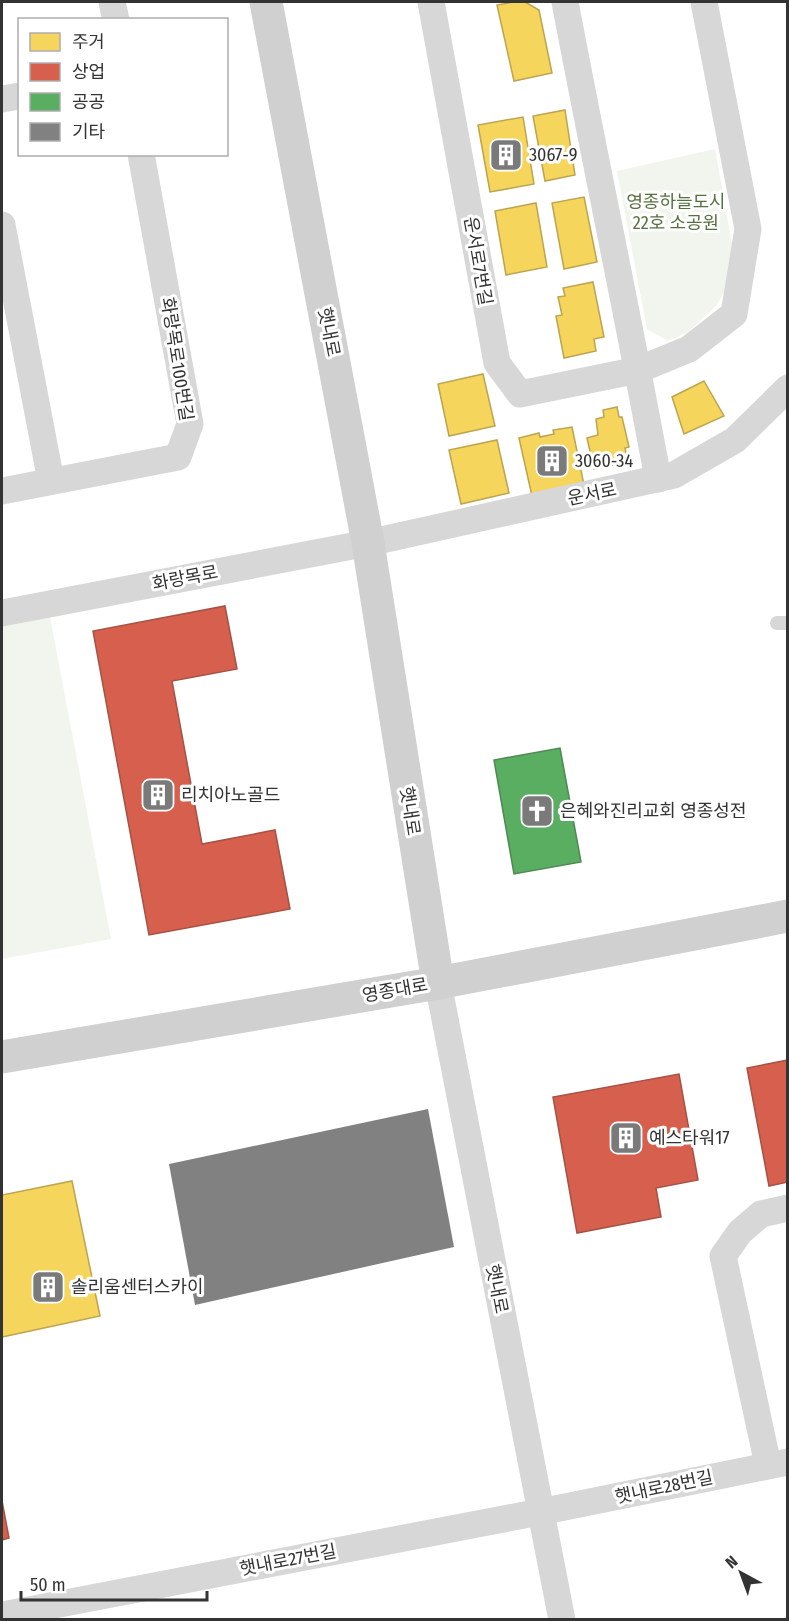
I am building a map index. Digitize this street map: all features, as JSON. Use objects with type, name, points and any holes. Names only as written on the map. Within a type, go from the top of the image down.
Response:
[{"type":"main road","name":"햇내로","points":[[266,2],[368,543],[438,983]]},
{"type":"main road","name":"영종대로","points":[[2,1057],[438,983],[788,916]]},
{"type":"street","points":[[112,2],[116,18]]},
{"type":"street","name":"운서로7번길","points":[[431,2],[497,363],[520,394],[638,370],[689,349],[734,314],[748,229],[704,2]]},
{"type":"street","points":[[565,2],[658,479]]},
{"type":"street","points":[[2,99],[18,96]]},
{"type":"street","name":"화랑목로100번길","points":[[2,491],[177,457],[190,424],[141,156]]},
{"type":"street","points":[[2,225],[6,272],[51,481]]},
{"type":"street","name":"운서로","points":[[368,543],[674,475],[735,440],[788,388]]},
{"type":"street","name":"화랑목로","points":[[2,612],[368,543]]},
{"type":"street","name":"햇내로","points":[[438,983],[562,1620]]},
{"type":"street","points":[[778,1464],[723,1256],[740,1232],[761,1214],[788,1208]]},
{"type":"street","name":"햇내로28번길","points":[[540,1512],[778,1464]]},
{"type":"street","name":"햇내로27번길","points":[[2,1615],[540,1512]]},
{"type":"green space","name":"영종하늘도시 22호 소공원","points":[[715,149],[732,244],[733,277],[716,306],[688,332],[668,341],[647,329],[617,171]]},
{"type":"green space","points":[[50,617],[111,939],[2,959],[2,627]]},
{"type":"building: 주거","points":[[525,2],[539,10],[552,73],[514,81],[497,5]]},
{"type":"building: 주거","points":[[565,110],[575,175],[545,181],[533,116]]},
{"type":"building: 주거","name":"3067-9","points":[[523,117],[534,184],[490,192],[478,125]]},
{"type":"building: 주거","points":[[584,197],[597,262],[564,269],[552,203]]},
{"type":"building: 주거","points":[[536,203],[547,267],[506,275],[495,211]]},
{"type":"building: 주거","points":[[593,282],[604,337],[594,339],[596,351],[564,358],[556,316],[562,315],[558,297],[565,296],[563,288]]},
{"type":"building: 주거","points":[[483,374],[495,426],[449,436],[438,384]]},
{"type":"building: 주거","points":[[704,381],[724,416],[684,434],[672,397]]},
{"type":"building: 주거","points":[[617,407],[619,417],[622,417],[629,447],[625,448],[627,457],[622,457],[624,463],[594,469],[587,438],[598,435],[596,419],[604,417],[603,410]]},
{"type":"building: 주거","name":"3060-34","points":[[572,427],[584,485],[532,496],[519,438],[539,433],[540,437],[554,434],[553,430]]},
{"type":"building: 주거","points":[[497,440],[509,493],[461,504],[449,450]]},
{"type":"building: 주거","name":"솔리움센터스카이","points":[[72,1181],[100,1316],[2,1337],[2,1195]]},
{"type":"building: 상업","name":"리치아노골드","points":[[225,606],[237,669],[172,681],[202,844],[275,830],[290,909],[149,935],[93,631]]},
{"type":"building: 상업","points":[[788,1060],[788,1182],[769,1186],[747,1068]]},
{"type":"building: 상업","name":"예스타워17","points":[[679,1074],[698,1180],[656,1188],[661,1217],[577,1233],[553,1097]]},
{"type":"building: 상업","points":[[2,1501],[9,1538],[2,1540]]},
{"type":"building: 공공","name":"은혜와진리교회 영종성전","points":[[560,748],[581,862],[514,874],[494,760]]},
{"type":"building: 기타","points":[[428,1109],[454,1247],[195,1305],[169,1164]]},
{"type":"place","name":"3067-9","points":[[506,155]]},
{"type":"place","name":"3060-34","points":[[552,461]]},
{"type":"place","name":"리치아노골드","points":[[158,795]]},
{"type":"place","name":"은혜와진리교회 영종성전","points":[[537,811]]},
{"type":"place","name":"예스타워17","points":[[626,1138]]},
{"type":"place","name":"솔리움센터스카이","points":[[48,1287]]}]
